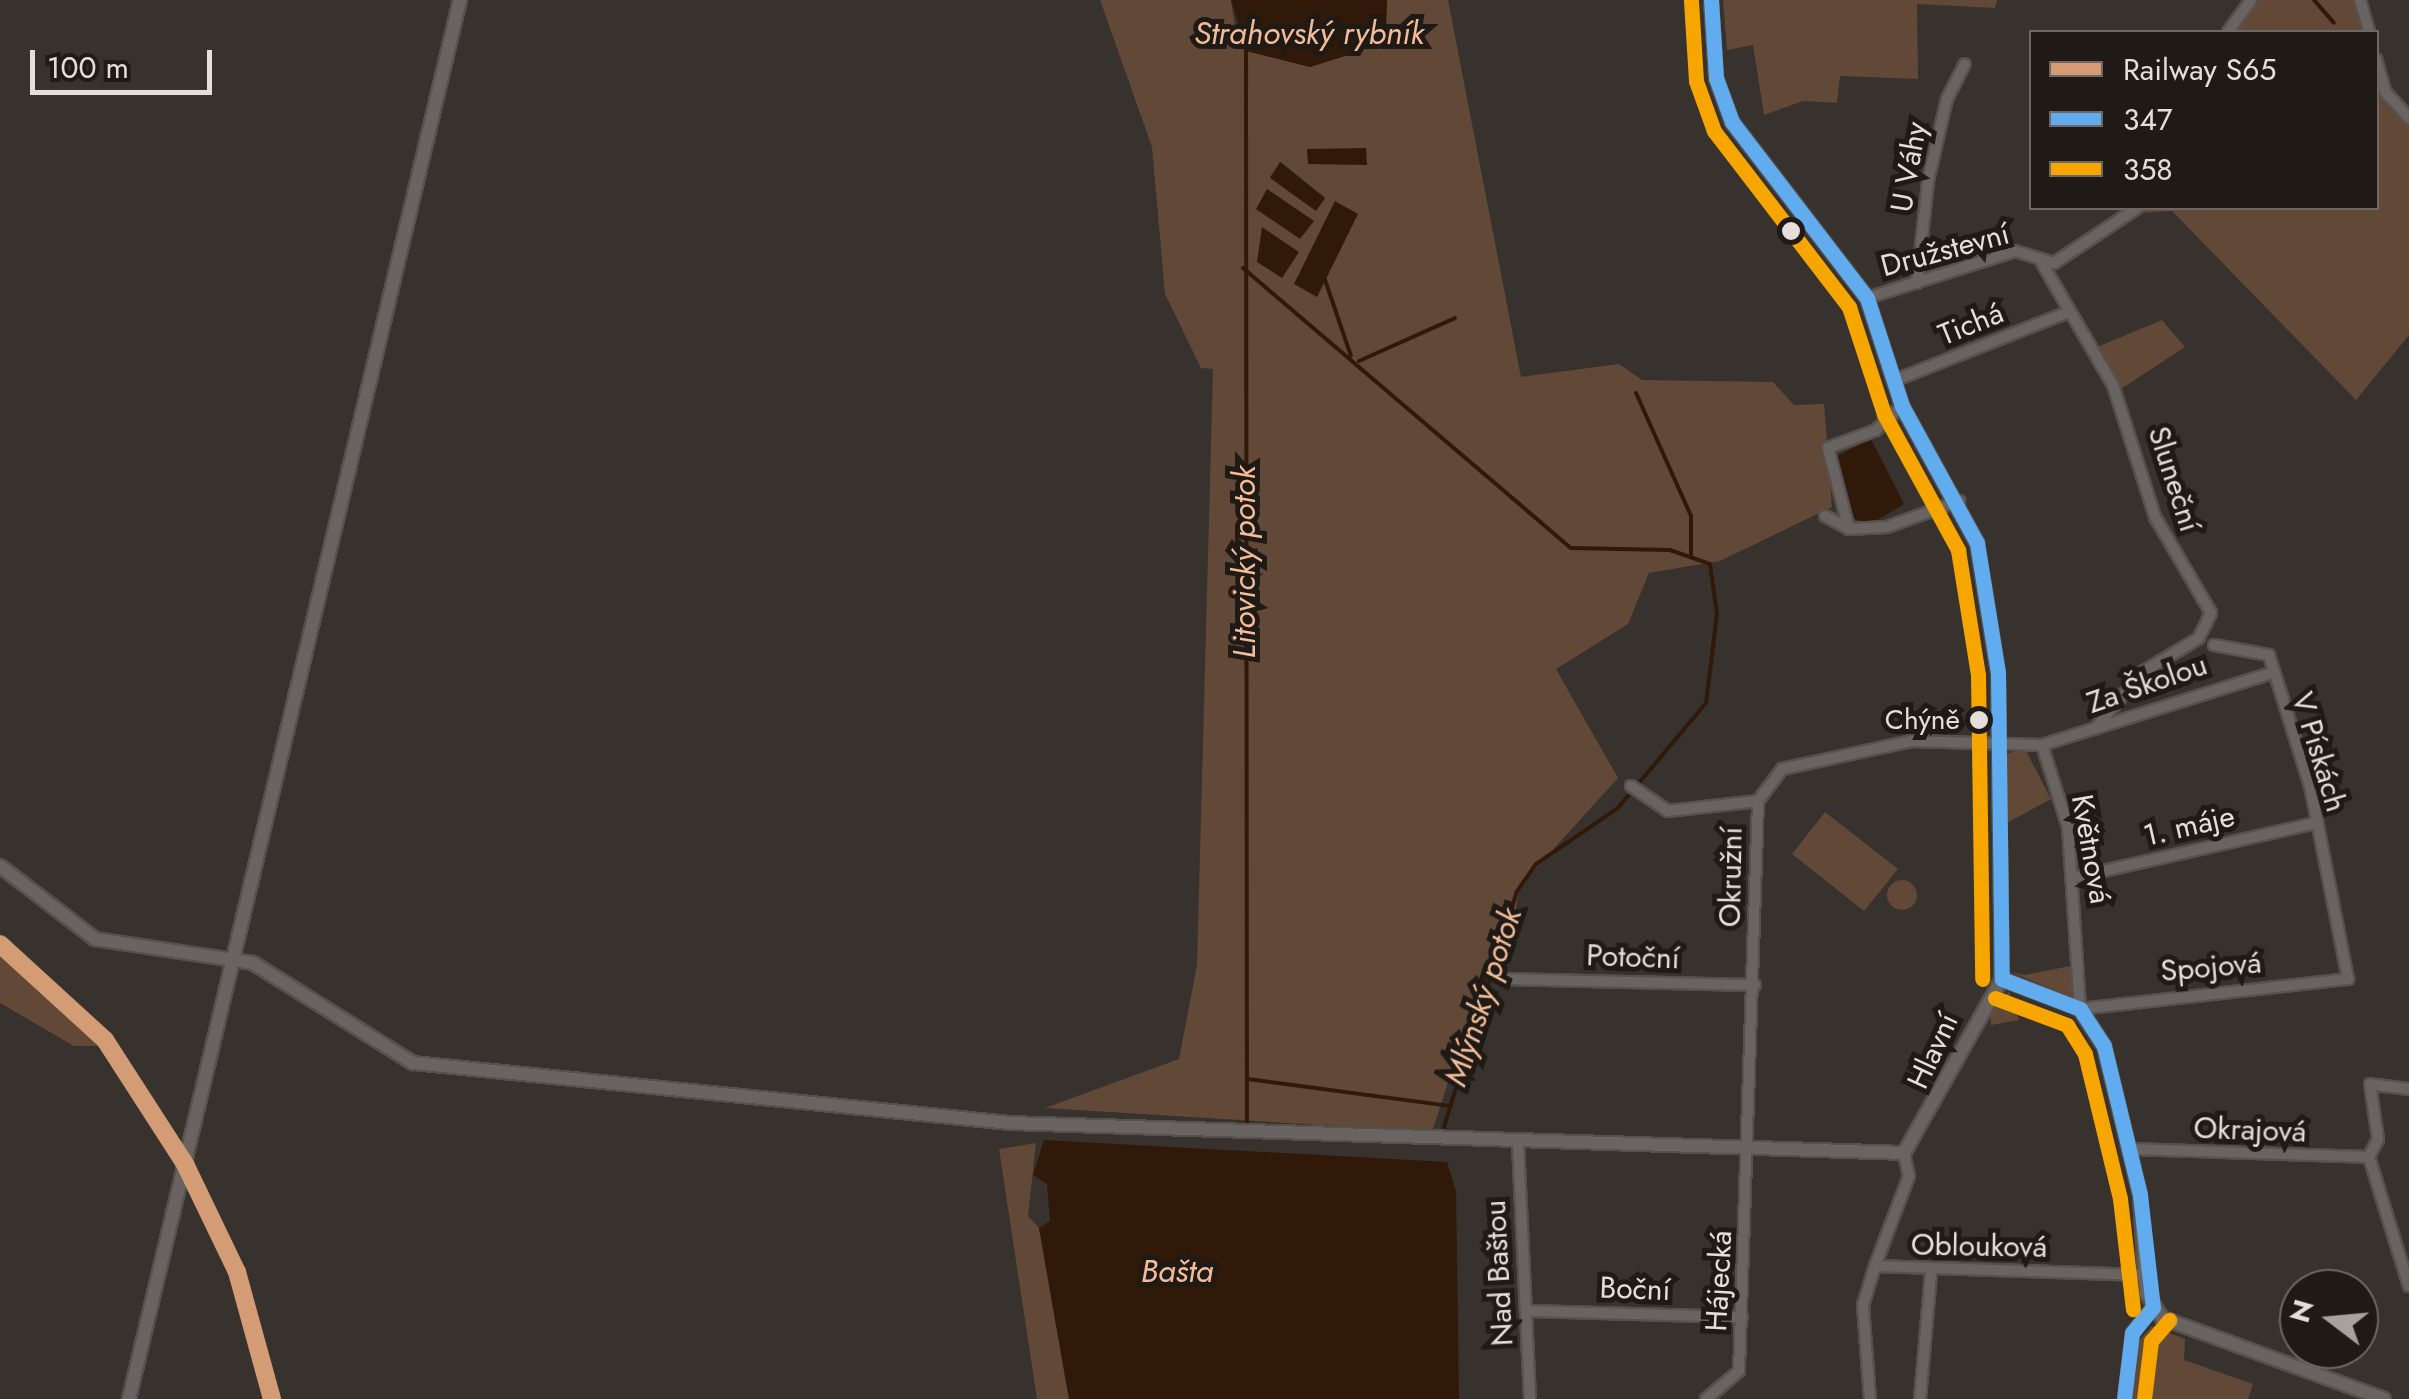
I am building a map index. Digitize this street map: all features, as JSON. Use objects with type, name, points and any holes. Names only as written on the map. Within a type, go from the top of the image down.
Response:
[{"type":"street","points":[[129,1399],[460,0]]},
{"type":"street","points":[[1711,0],[1716,78],[1732,122],[1867,298],[1902,406],[1960,501],[1988,581],[2002,978],[2080,1009],[2112,1069],[2129,1150],[2144,1275],[2153,1306],[2185,1332],[2376,1398]]},
{"type":"street","points":[[2229,30],[2251,0]]},
{"type":"street","points":[[2360,0],[2368,30]]},
{"type":"street","name":"U Váhy","points":[[1917,283],[1928,181],[1946,99],[1965,64]]},
{"type":"street","points":[[2379,69],[2386,93],[2409,118]]},
{"type":"street","name":"Družstevní","points":[[1867,298],[2015,251],[2042,263],[2134,210]]},
{"type":"street","name":"Sluneční","points":[[2042,263],[2136,440],[2172,554],[2211,613],[2199,638],[2142,673],[2094,729]]},
{"type":"street","name":"Tichá","points":[[1893,381],[2068,312]]},
{"type":"street","points":[[1849,529],[1828,448],[1876,430],[1902,406]]},
{"type":"street","points":[[1825,516],[1849,529],[1887,527],[1960,501]]},
{"type":"street","name":"V Pískách","points":[[2214,645],[2263,650],[2316,824],[2348,979]]},
{"type":"street","name":"Za Školou","points":[[2042,744],[2268,674]]},
{"type":"street","points":[[1996,745],[2042,744]]},
{"type":"street","name":"Květnová","points":[[2042,744],[2072,878],[2080,1009]]},
{"type":"street","name":"Okružní","points":[[1751,1151],[1758,801],[1782,768],[1852,749],[1996,745]]},
{"type":"street","points":[[1631,786],[1668,812],[1758,801]]},
{"type":"street","name":"1. máje","points":[[2072,878],[2316,824]]},
{"type":"street","points":[[0,866],[87,934],[127,948],[234,958],[278,974],[400,1058],[462,1074],[1010,1122],[1459,1142],[1904,1153]]},
{"type":"street","name":"Hlavní","points":[[1904,1153],[2002,978]]},
{"type":"street","name":"Potoční","points":[[1509,979],[1755,985]]},
{"type":"street","name":"Spojová","points":[[2080,1009],[2348,979]]},
{"type":"street","points":[[2409,1089],[2370,1084],[2378,1139],[2369,1157],[2409,1286]]},
{"type":"street","name":"Nad Baštou","points":[[1518,1144],[1530,1399]]},
{"type":"street","name":"Okrajová","points":[[2129,1150],[2369,1157]]},
{"type":"street","name":"Hájecká","points":[[1706,1399],[1740,1371],[1751,1151]]},
{"type":"street","name":"Oblouková","points":[[1904,1153],[1909,1176],[1875,1266],[1931,1273],[2144,1275]]},
{"type":"street","points":[[1870,1399],[1863,1304],[1875,1266]]},
{"type":"street","points":[[1920,1399],[1931,1273]]},
{"type":"street","points":[[2124,1399],[2132,1334],[2153,1306]]},
{"type":"street","name":"Boční","points":[[1527,1311],[1742,1317]]},
{"type":"shaded area","points":[[1100,0],[1231,0],[1237,41],[1386,28],[1387,0],[1448,0],[1521,377],[1619,364],[1642,380],[1773,382],[1794,405],[1824,404],[1832,507],[1720,561],[1649,573],[1628,624],[1556,669],[1618,778],[1519,887],[1511,945],[1494,941],[1432,1132],[1045,1108],[1179,1059],[1197,965],[1213,369],[1201,368],[1165,294],[1152,147]],"holes":[[[1281,162],[1325,198],[1316,210],[1270,177]]]},
{"type":"shaded area","points":[[1723,0],[1997,0],[1995,8],[1917,4],[1918,79],[1840,76],[1837,103],[1803,101],[1764,115],[1753,45],[1727,50]]},
{"type":"shaded area","points":[[2246,0],[2360,0],[2368,30],[2224,30]]},
{"type":"shaded area","points":[[2379,67],[2386,93],[2409,118],[2409,335],[2356,400],[2172,211],[2122,214],[2127,210],[2379,210]]},
{"type":"shaded area","points":[[2162,320],[2185,347],[2121,389],[2097,347]]},
{"type":"shaded area","points":[[2025,749],[2051,799],[2007,823],[2004,754]]},
{"type":"shaded area","points":[[1825,812],[1898,869],[1864,911],[1792,854]]},
{"type":"shaded area","points":[[1902,880],[1916,889],[1917,895],[1908,909],[1902,910],[1888,901],[1887,895],[1896,881]]},
{"type":"shaded area","points":[[0,956],[68,1012],[98,1046],[74,1046],[0,1003]]},
{"type":"shaded area","points":[[2070,966],[2076,999],[2011,972],[2025,975]]},
{"type":"shaded area","points":[[2009,992],[2019,1020],[1991,1025],[1990,1004]]},
{"type":"shaded area","points":[[1036,1143],[1028,1216],[1039,1228],[1069,1399],[1037,1399],[999,1149]]},
{"type":"shaded area","points":[[2152,1326],[2185,1339],[2184,1360],[2253,1384],[2248,1399],[2130,1399],[2136,1344]]},
{"type":"water","name":"Strahovský rybník","points":[[1231,0],[1387,0],[1386,27],[1352,54],[1310,67],[1246,51]]},
{"type":"water","points":[[1366,148],[1367,165],[1308,164],[1307,149]]},
{"type":"water","points":[[1280,162],[1325,198],[1316,211],[1270,178]]},
{"type":"water","points":[[1267,189],[1314,221],[1300,239],[1256,209]]},
{"type":"water","points":[[1335,201],[1358,214],[1317,297],[1294,284]]},
{"type":"water","points":[[1262,227],[1299,252],[1282,278],[1257,262]]},
{"type":"water","points":[[1871,439],[1904,504],[1869,525],[1851,517],[1833,458]]},
{"type":"water","name":"Bašta","points":[[1044,1140],[1447,1162],[1456,1191],[1459,1399],[1069,1399],[1039,1228],[1050,1221],[1047,1184],[1033,1175]]},
{"type":"waterway","points":[[2314,0],[2334,23]]},
{"type":"waterway","name":"Litovický potok","points":[[1246,49],[1247,1124]]},
{"type":"waterway","name":"Mlýnský potok","points":[[1243,268],[1571,548],[1670,550],[1710,564],[1717,614],[1706,703],[1618,808],[1536,864],[1517,891],[1442,1134]]},
{"type":"waterway","points":[[1324,277],[1351,356]]},
{"type":"waterway","points":[[1359,361],[1455,318]]},
{"type":"waterway","points":[[1636,393],[1691,516],[1691,557]]},
{"type":"waterway","points":[[1248,1079],[1451,1106]]},
{"type":"rail line","name":"S65","points":[[0,944],[105,1040],[185,1164],[237,1272],[272,1399]]},
{"type":"transit line","name":"347","points":[[1711,0],[1716,78],[1732,122],[1867,298],[1902,406],[1977,543],[1998,673],[2002,979]]},
{"type":"transit line","name":"358","points":[[1691,1],[1696,81],[1714,131],[1849,307],[1884,414],[1958,550],[1978,675],[1982,979]]},
{"type":"transit line","name":"347","points":[[2002,979],[2080,1009],[2104,1046],[2140,1195],[2153,1307]]},
{"type":"transit line","name":"358","points":[[1995,998],[2067,1025],[2085,1054],[2120,1199],[2133,1309]]},
{"type":"transit line","name":"347","points":[[2124,1399],[2132,1333],[2153,1307]]},
{"type":"transit line","name":"358","points":[[2144,1399],[2151,1341],[2169,1320]]},
{"type":"place","name":"Chýně","points":[[1979,720]]}]
